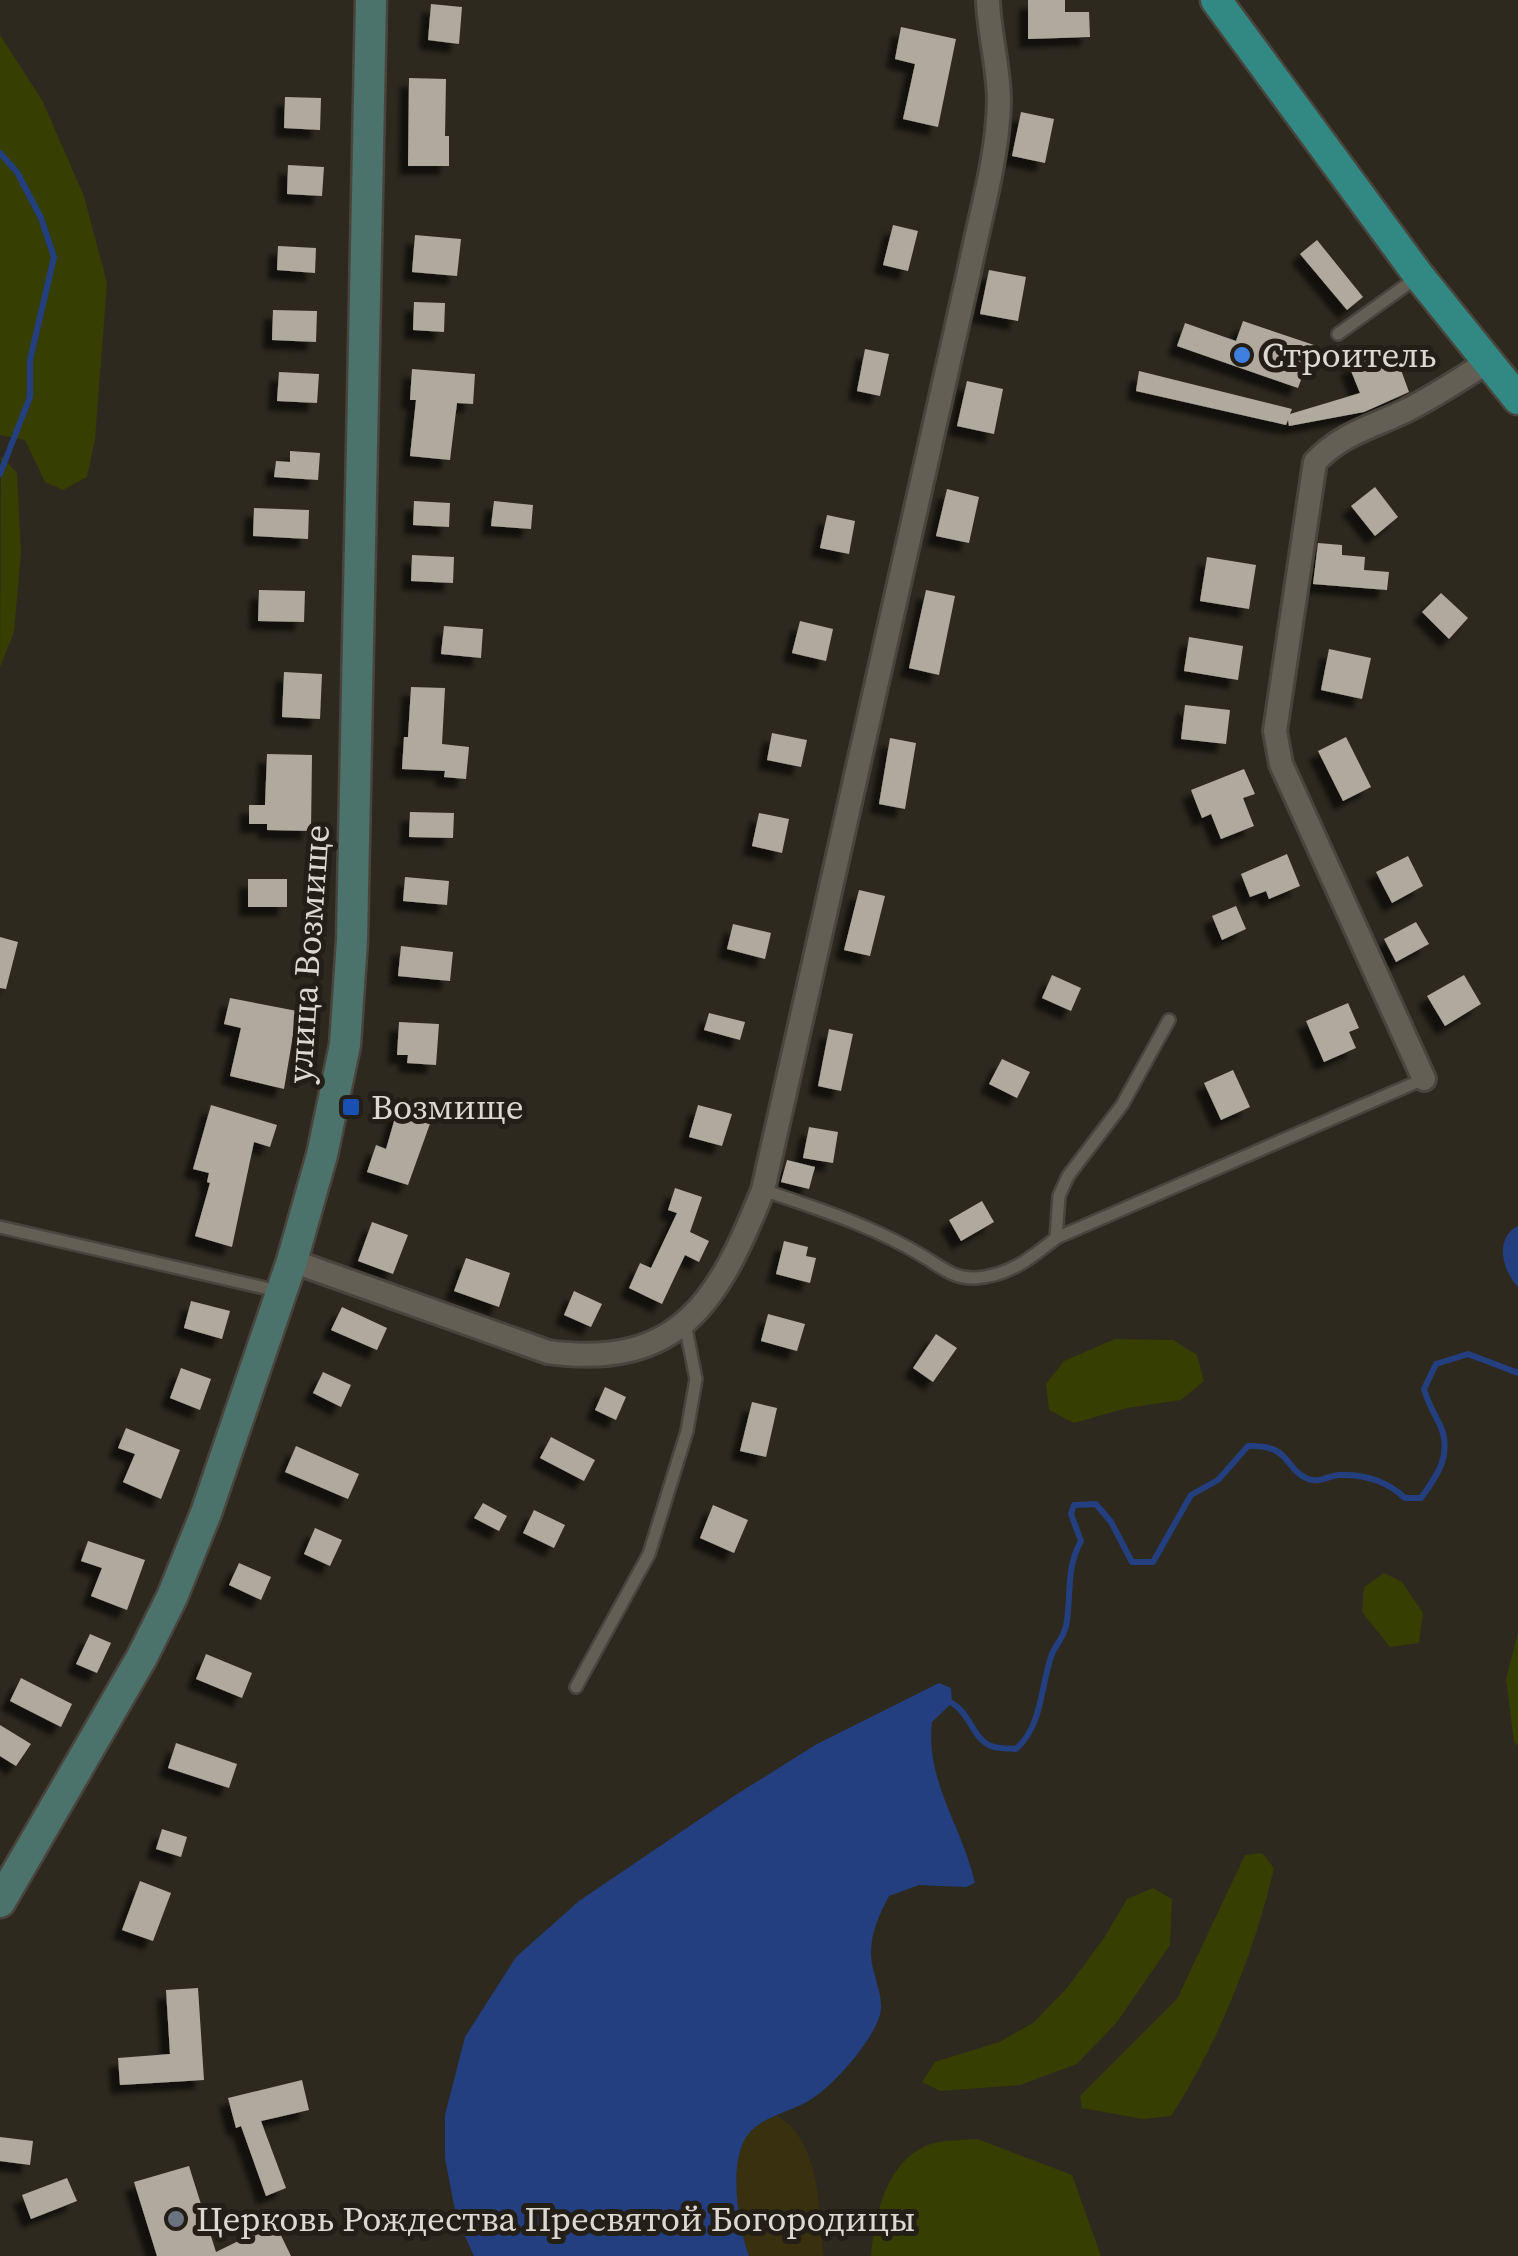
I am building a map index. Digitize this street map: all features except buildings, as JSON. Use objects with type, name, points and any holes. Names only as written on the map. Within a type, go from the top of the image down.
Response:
[{"type":"main road","name":"улица Возмище","points":[[0,1902],[108,1718],[172,1596],[206,1513],[282,1292],[336,1101],[345,1045],[352,940],[371,0]]},
{"type":"main road","points":[[1216,0],[1419,276],[1518,399]]},
{"type":"street","points":[[292,1260],[548,1352],[586,1357],[624,1352],[658,1339],[684,1324],[720,1282],[763,1190],[957,327],[990,164],[999,98],[988,0]]},
{"type":"street","points":[[1424,1079],[1281,764],[1275,731],[1315,462],[1329,447],[1352,433],[1404,412],[1488,362]]},
{"type":"lane","points":[[1338,334],[1419,276]]},
{"type":"lane","points":[[1056,1238],[1059,1196],[1068,1176],[1122,1104],[1169,1020]]},
{"type":"lane","points":[[763,1190],[883,1234],[952,1275],[972,1278],[1001,1274],[1024,1264],[1056,1238],[1424,1079]]},
{"type":"lane","points":[[0,1227],[282,1292]]},
{"type":"lane","points":[[576,1687],[650,1554],[687,1432],[696,1379],[684,1324]]},
{"type":"green space","points":[[0,35],[42,100],[84,196],[107,283],[95,439],[87,477],[63,490],[45,482],[25,440],[0,435]]},
{"type":"green space","points":[[1,456],[17,473],[21,553],[14,632],[0,667]]},
{"type":"green space","points":[[1115,1339],[1173,1340],[1197,1355],[1204,1381],[1181,1400],[1127,1408],[1074,1423],[1049,1410],[1046,1384],[1064,1361]]},
{"type":"green space","points":[[1384,1573],[1402,1582],[1423,1613],[1419,1643],[1390,1647],[1362,1612],[1364,1587]]},
{"type":"green space","points":[[1518,1633],[1518,1746],[1514,1742],[1506,1679]]},
{"type":"green space","points":[[1262,1853],[1274,1868],[1245,1964],[1204,2059],[1171,2116],[1143,2119],[1082,2108],[1080,2096],[1177,1999],[1245,1855]]},
{"type":"green space","points":[[1153,1888],[1172,1899],[1170,1945],[1117,2022],[1077,2064],[1020,2085],[940,2091],[922,2082],[935,2062],[999,2042],[1033,2023],[1067,1988],[1127,1899]]},
{"type":"green space","points":[[977,2139],[1072,2175],[1101,2256],[871,2256],[887,2187],[907,2158],[938,2142]]},
{"type":"sand","points":[[775,2115],[790,2126],[809,2158],[815,2177],[824,2256],[749,2256],[738,2211],[738,2159],[749,2132]]},
{"type":"water","points":[[1518,1226],[1518,1287],[1508,1272],[1503,1246],[1510,1231]]},
{"type":"water","points":[[939,1683],[951,1688],[952,1703],[932,1722],[934,1764],[975,1883],[966,1887],[919,1885],[889,1896],[872,1938],[871,1954],[881,2008],[869,2037],[822,2091],[759,2125],[744,2141],[737,2191],[749,2256],[474,2256],[456,2216],[445,2158],[445,2115],[465,2037],[516,1957],[579,1901],[734,1796],[817,1744]]},
{"type":"waterway","points":[[0,153],[17,172],[41,218],[54,257],[30,360],[30,397],[0,474]]},
{"type":"waterway","points":[[952,1703],[991,1746],[1016,1749],[1025,1739],[1036,1717],[1052,1654],[1066,1626],[1071,1573],[1081,1541],[1071,1514],[1074,1505],[1096,1504],[1111,1522],[1132,1562],[1153,1562],[1191,1495],[1218,1480],[1248,1446],[1280,1453],[1308,1479],[1357,1476],[1383,1483],[1405,1498],[1421,1498],[1444,1455],[1444,1436],[1424,1389],[1436,1364],[1468,1354],[1518,1373]]},
{"type":"place","name":"Строитель","points":[[1242,355]]},
{"type":"place","name":"Возмище","points":[[351,1107]]},
{"type":"place","name":"Церковь Рождества Пресвятой Богородицы","points":[[176,2219]]}]
